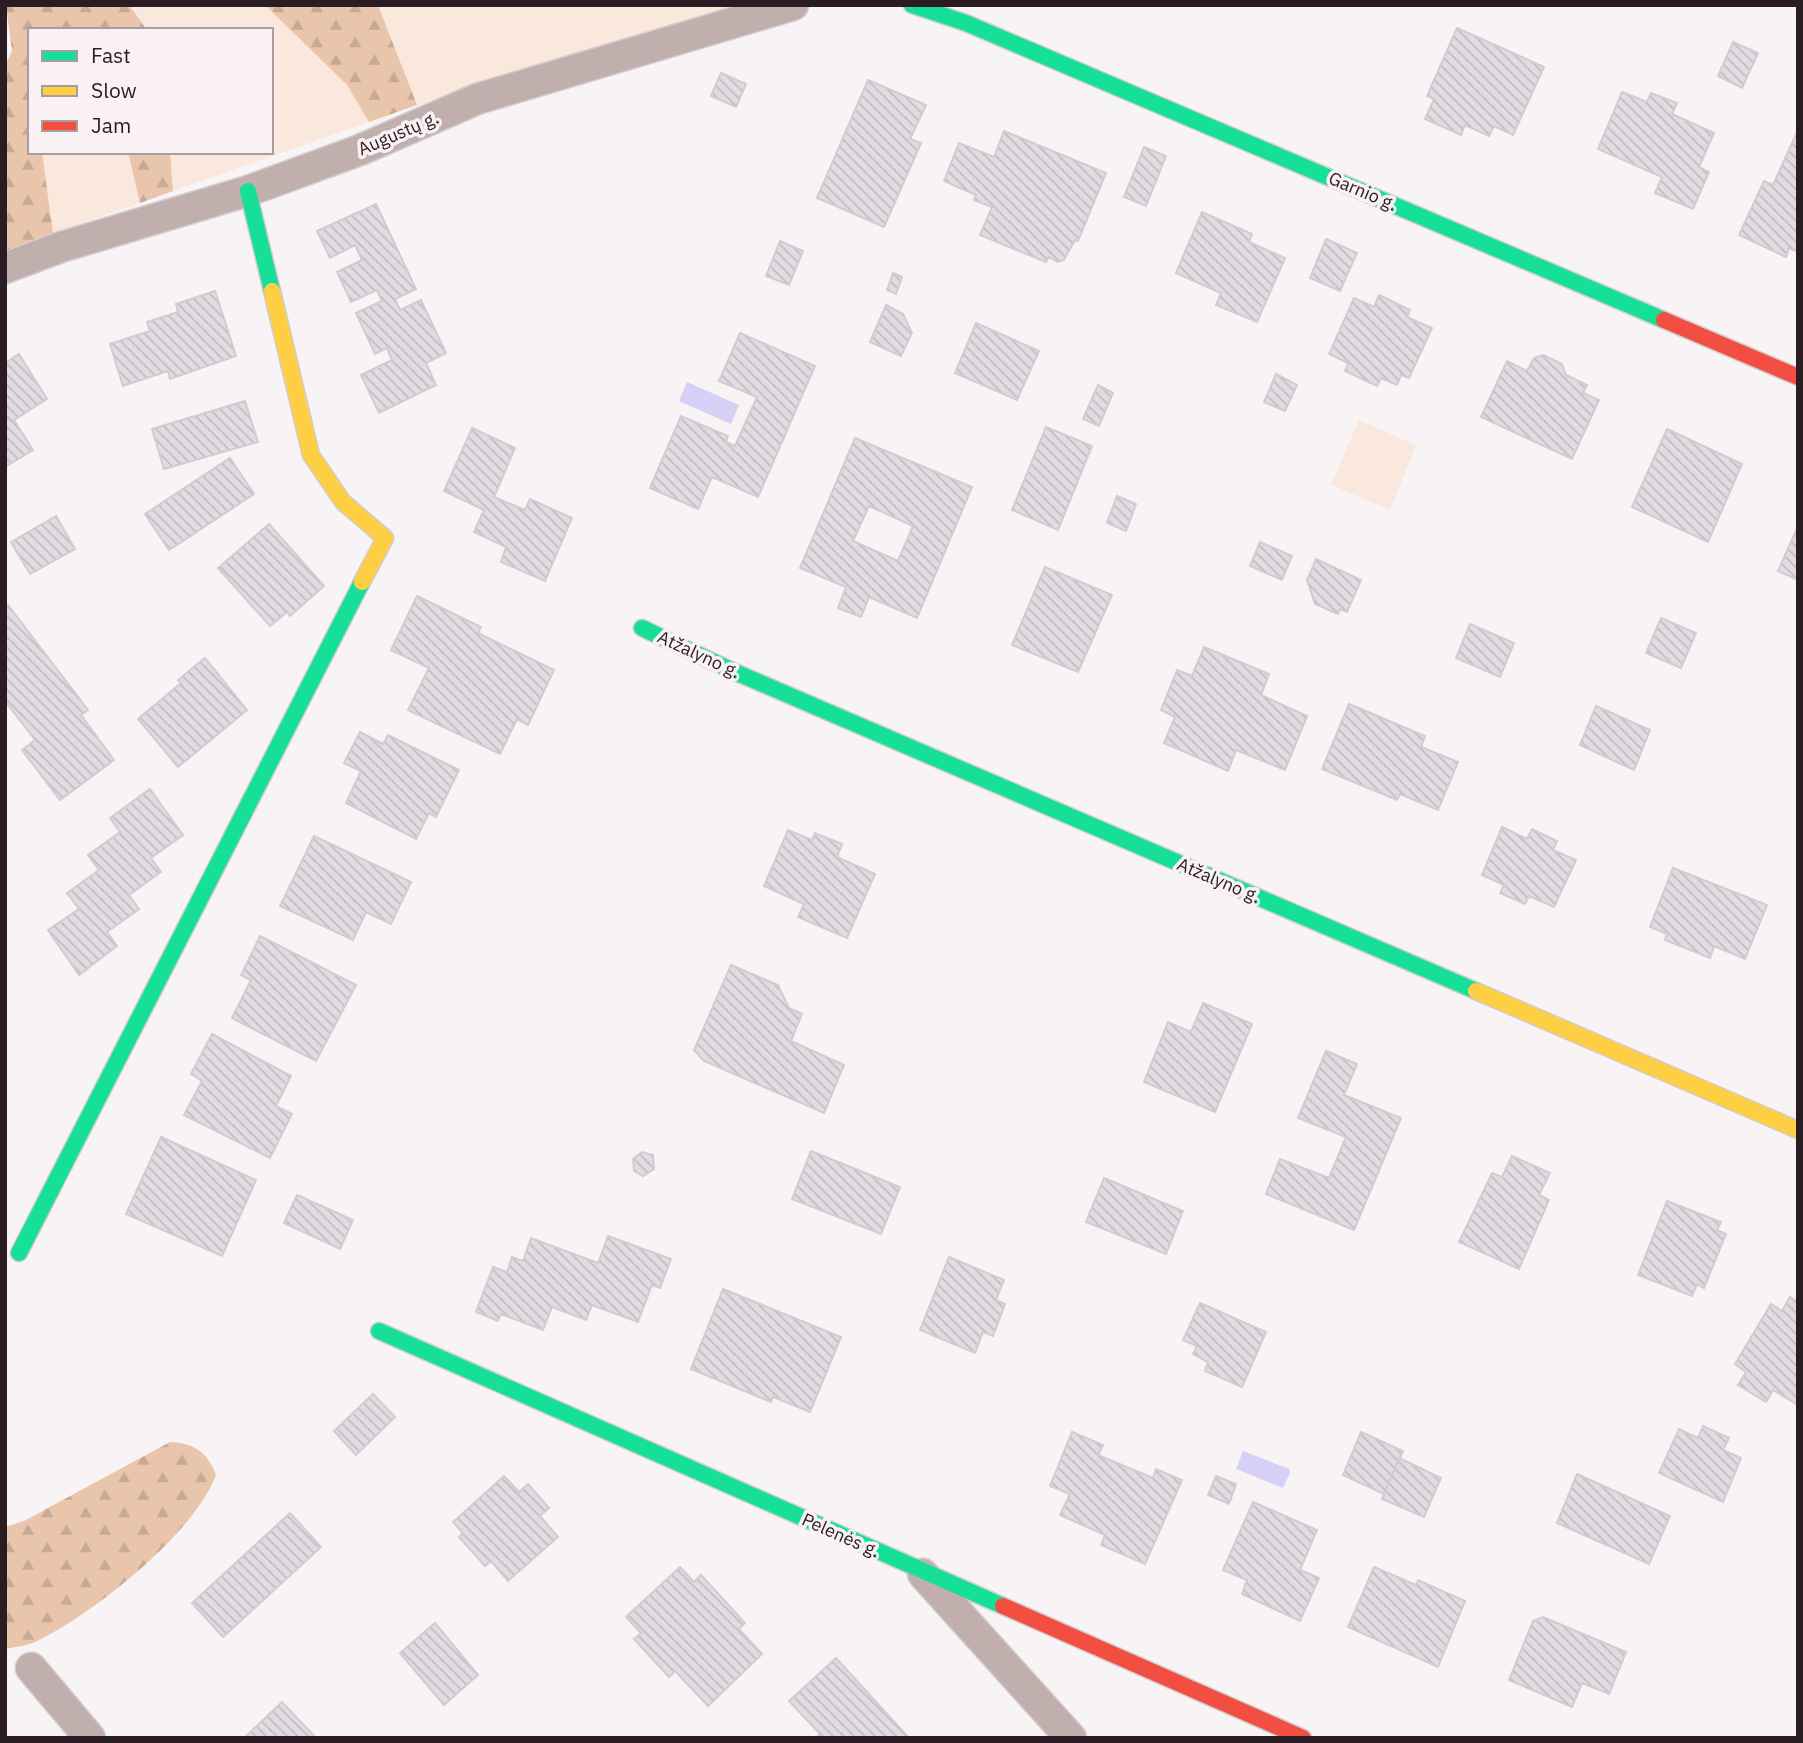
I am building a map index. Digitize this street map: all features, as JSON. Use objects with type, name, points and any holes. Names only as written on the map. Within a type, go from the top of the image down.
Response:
[{"type":"street","name":"Augustų g.","points":[[5,268],[61,247],[248,191],[360,150],[477,99],[793,5]]},
{"type":"street","name":"Garnio g.","points":[[922,6],[1798,377]]},
{"type":"street","points":[[19,1253],[385,538],[343,502],[311,455],[248,191]]},
{"type":"street","name":"Atžalyno g.","points":[[642,628],[735,671],[1798,1130]]},
{"type":"street","name":"Pelenės g.","points":[[379,1331],[1303,1738]]},
{"type":"street","points":[[918,1569],[1071,1738]]},
{"type":"street","points":[[31,1668],[90,1738]]},
{"type":"shaded area","points":[[129,5],[265,5],[347,85],[369,122],[173,191],[170,154],[273,154],[273,28],[146,28]]},
{"type":"shaded area","points":[[378,5],[738,5],[417,105]]},
{"type":"shaded area","points":[[42,154],[128,154],[140,203],[53,233]]},
{"type":"shaded area","points":[[687,382],[739,405],[731,424],[679,401]]},
{"type":"shaded area","points":[[1359,420],[1416,445],[1390,510],[1331,485]]},
{"type":"shaded area","points":[[1243,1451],[1289,1469],[1290,1473],[1283,1488],[1236,1469]]},
{"type":"green space","points":[[6,5],[129,5],[146,28],[28,28],[28,154],[42,154],[53,233],[7,250],[5,66],[12,51]]},
{"type":"green space","points":[[265,5],[378,5],[417,105],[369,122],[347,85]]},
{"type":"green space","points":[[128,154],[170,154],[173,191],[140,203]]},
{"type":"green space","points":[[170,1442],[186,1444],[199,1450],[209,1460],[216,1475],[187,1522],[139,1570],[86,1612],[37,1641],[5,1649],[5,1527],[24,1521]]},
{"type":"building","points":[[1457,28],[1544,67],[1513,135],[1494,126],[1489,136],[1465,125],[1461,135],[1425,119],[1434,99],[1427,96]]},
{"type":"building","points":[[1733,42],[1758,53],[1742,88],[1718,76]]},
{"type":"building","points":[[721,73],[746,84],[736,107],[711,96]]},
{"type":"building","points":[[868,80],[926,105],[910,139],[921,143],[884,227],[817,198]]},
{"type":"building","points":[[1622,92],[1647,102],[1651,93],[1677,103],[1672,114],[1714,133],[1699,167],[1709,172],[1693,209],[1655,193],[1662,177],[1598,149]]},
{"type":"building","points":[[1798,130],[1798,252],[1789,248],[1786,257],[1739,235],[1764,181],[1773,185]]},
{"type":"building","points":[[1004,131],[1106,173],[1078,241],[1075,240],[1064,260],[1058,262],[1049,257],[1046,262],[980,235],[992,207],[974,200],[976,195],[944,181],[959,143],[994,157]]},
{"type":"building","points":[[1144,147],[1166,156],[1146,206],[1124,197]]},
{"type":"building","points":[[376,204],[416,289],[395,299],[400,310],[421,300],[446,353],[426,363],[436,385],[379,413],[361,375],[392,360],[387,348],[375,354],[356,313],[382,301],[377,290],[351,302],[337,272],[362,260],[355,245],[330,258],[317,231]]},
{"type":"building","points":[[1202,212],[1252,234],[1249,242],[1285,258],[1257,322],[1216,305],[1221,293],[1176,273]]},
{"type":"building","points":[[1326,239],[1357,253],[1340,291],[1310,278]]},
{"type":"building","points":[[780,241],[803,251],[789,285],[766,276]]},
{"type":"building","points":[[893,273],[902,277],[896,294],[887,290]]},
{"type":"building","points":[[215,291],[236,356],[170,379],[168,371],[123,386],[110,344],[150,331],[147,322],[178,312],[176,304]]},
{"type":"building","points":[[1379,295],[1410,310],[1407,317],[1432,328],[1409,378],[1401,375],[1397,385],[1381,378],[1377,386],[1345,371],[1348,363],[1329,354],[1354,298],[1374,307]]},
{"type":"building","points":[[886,305],[903,314],[912,333],[901,356],[870,342]]},
{"type":"building","points":[[976,323],[1039,351],[1017,400],[955,373]]},
{"type":"building","points":[[740,333],[815,366],[758,497],[712,477],[698,509],[650,488],[681,416],[728,436],[726,442],[735,446],[757,397],[719,381]]},
{"type":"building","points":[[19,354],[47,399],[14,420],[33,450],[5,467],[5,363]]},
{"type":"building","points":[[1543,355],[1562,364],[1566,375],[1587,385],[1583,393],[1599,400],[1572,459],[1481,417],[1507,361],[1527,371],[1534,358]]},
{"type":"building","points":[[1276,374],[1297,385],[1285,411],[1264,402]]},
{"type":"building","points":[[1098,385],[1113,393],[1099,426],[1083,419]]},
{"type":"building","points":[[245,401],[258,442],[164,469],[152,429]]},
{"type":"building","points":[[1046,427],[1092,446],[1058,530],[1012,510]]},
{"type":"building","points":[[472,428],[515,448],[494,497],[525,510],[530,499],[572,518],[545,581],[501,562],[506,547],[474,532],[484,510],[444,491]]},
{"type":"building","points":[[1667,429],[1742,464],[1708,542],[1632,507]]},
{"type":"building","points":[[855,438],[972,487],[917,618],[869,597],[861,617],[838,608],[846,587],[800,568]],"holes":[[[869,506],[913,526],[898,561],[853,541]]]},
{"type":"building","points":[[230,458],[254,494],[169,550],[145,514]]},
{"type":"building","points":[[1117,496],[1136,504],[1126,531],[1107,523]]},
{"type":"building","points":[[56,516],[75,549],[30,574],[11,542]]},
{"type":"building","points":[[269,524],[324,586],[290,616],[287,612],[270,626],[218,568]]},
{"type":"building","points":[[1798,526],[1798,580],[1778,571]]},
{"type":"building","points":[[1260,542],[1292,556],[1282,580],[1250,566]]},
{"type":"building","points":[[1316,559],[1361,580],[1347,612],[1340,609],[1338,614],[1315,604],[1307,580]]},
{"type":"building","points":[[1045,567],[1112,595],[1078,672],[1012,645]]},
{"type":"building","points":[[417,596],[481,627],[478,633],[554,670],[528,725],[517,719],[500,754],[408,710],[429,668],[391,650]]},
{"type":"building","points":[[8,605],[88,710],[81,715],[114,760],[60,800],[22,750],[35,740],[5,701],[5,607]]},
{"type":"building","points":[[1661,618],[1696,633],[1681,668],[1646,653]]},
{"type":"building","points":[[1470,624],[1514,643],[1500,677],[1456,658]]},
{"type":"building","points":[[1204,647],[1269,674],[1261,695],[1307,716],[1285,770],[1236,750],[1228,771],[1164,743],[1175,717],[1161,710],[1177,670],[1192,676]]},
{"type":"building","points":[[205,658],[247,710],[178,767],[138,719],[181,683],[178,680]]},
{"type":"building","points":[[1349,704],[1425,736],[1421,747],[1458,762],[1438,810],[1400,794],[1397,800],[1322,769]]},
{"type":"building","points":[[1596,706],[1650,730],[1634,770],[1580,745]]},
{"type":"building","points":[[360,732],[383,744],[388,735],[459,770],[436,817],[429,813],[416,839],[346,803],[361,771],[344,763]]},
{"type":"building","points":[[150,789],[183,835],[151,858],[161,872],[129,895],[139,909],[107,932],[117,946],[79,975],[48,930],[79,909],[67,893],[99,870],[88,855],[120,832],[110,818]]},
{"type":"building","points":[[1502,827],[1527,839],[1532,829],[1557,841],[1553,850],[1576,860],[1554,907],[1529,896],[1525,904],[1500,893],[1504,885],[1482,875]]},
{"type":"building","points":[[788,830],[812,840],[815,833],[842,844],[837,857],[875,874],[847,938],[798,917],[804,904],[764,886]]},
{"type":"building","points":[[314,836],[411,882],[391,924],[366,912],[353,940],[280,906]]},
{"type":"building","points":[[1673,868],[1767,905],[1745,959],[1714,946],[1710,958],[1665,940],[1667,934],[1650,927]]},
{"type":"building","points":[[260,936],[356,985],[316,1061],[232,1018],[251,980],[241,975]]},
{"type":"building","points":[[731,965],[778,985],[789,1008],[802,1014],[791,1041],[844,1065],[824,1113],[704,1061],[694,1050]]},
{"type":"building","points":[[1203,1003],[1252,1024],[1215,1112],[1144,1082],[1168,1022],[1191,1032]]},
{"type":"building","points":[[212,1034],[291,1076],[276,1106],[292,1114],[270,1158],[184,1115],[202,1081],[191,1074]]},
{"type":"building","points":[[1326,1051],[1357,1064],[1344,1095],[1401,1118],[1354,1230],[1266,1194],[1280,1159],[1329,1178],[1346,1137],[1298,1118]]},
{"type":"building","points":[[161,1137],[256,1180],[222,1256],[126,1214]]},
{"type":"building","points":[[811,1151],[900,1187],[881,1234],[792,1199]]},
{"type":"building","points":[[642,1152],[653,1155],[654,1169],[643,1176],[634,1171],[633,1159]]},
{"type":"building","points":[[1512,1156],[1550,1173],[1539,1195],[1549,1200],[1519,1269],[1459,1242],[1492,1173],[1502,1177]]},
{"type":"building","points":[[1104,1178],[1183,1211],[1166,1254],[1086,1222]]},
{"type":"building","points":[[297,1195],[353,1220],[340,1249],[284,1223]]},
{"type":"building","points":[[1667,1201],[1721,1222],[1717,1230],[1726,1234],[1704,1288],[1697,1284],[1692,1296],[1638,1275]]},
{"type":"building","points":[[608,1236],[671,1259],[660,1288],[652,1285],[638,1322],[592,1305],[586,1320],[552,1307],[543,1330],[501,1314],[498,1321],[476,1312],[493,1267],[507,1272],[512,1257],[523,1261],[531,1238],[598,1263]]},
{"type":"building","points":[[949,1257],[1004,1280],[996,1300],[1005,1304],[993,1336],[983,1332],[975,1353],[920,1330]]},
{"type":"building","points":[[723,1289],[841,1337],[810,1412],[773,1397],[771,1402],[691,1369]]},
{"type":"building","points":[[1790,1297],[1798,1302],[1798,1405],[1773,1390],[1766,1402],[1738,1385],[1746,1372],[1735,1364],[1771,1304],[1782,1311]]},
{"type":"building","points":[[1200,1303],[1266,1332],[1242,1387],[1205,1371],[1208,1362],[1193,1354],[1197,1346],[1183,1340]]},
{"type":"building","points":[[373,1394],[395,1417],[356,1455],[334,1431]]},
{"type":"building","points":[[1703,1426],[1729,1438],[1723,1450],[1741,1458],[1723,1502],[1659,1473],[1679,1429],[1698,1438]]},
{"type":"building","points":[[1072,1432],[1103,1445],[1098,1455],[1153,1478],[1156,1469],[1182,1480],[1145,1564],[1101,1545],[1105,1535],[1060,1515],[1070,1494],[1050,1486]]},
{"type":"building","points":[[1361,1432],[1403,1451],[1384,1494],[1343,1475]]},
{"type":"building","points":[[1399,1458],[1441,1478],[1424,1517],[1382,1499]]},
{"type":"building","points":[[1577,1474],[1670,1516],[1649,1564],[1557,1523]]},
{"type":"building","points":[[504,1476],[519,1492],[528,1484],[549,1508],[540,1516],[558,1537],[508,1581],[491,1561],[485,1566],[459,1537],[463,1533],[453,1522]]},
{"type":"building","points":[[1216,1476],[1236,1484],[1229,1504],[1208,1495]]},
{"type":"building","points":[[1253,1502],[1317,1530],[1300,1570],[1319,1578],[1300,1621],[1242,1594],[1247,1580],[1223,1570]]},
{"type":"building","points":[[290,1513],[321,1547],[223,1637],[192,1603]]},
{"type":"building","points":[[680,1567],[694,1582],[701,1575],[745,1623],[739,1629],[762,1654],[708,1706],[675,1671],[669,1677],[634,1639],[641,1633],[626,1617]]},
{"type":"building","points":[[1374,1567],[1416,1585],[1418,1580],[1465,1601],[1438,1667],[1348,1627]]},
{"type":"building","points":[[1543,1617],[1626,1652],[1609,1694],[1582,1683],[1572,1707],[1509,1680],[1533,1621]]},
{"type":"building","points":[[435,1623],[478,1675],[444,1705],[400,1653]]},
{"type":"building","points":[[836,1658],[909,1738],[816,1738],[820,1734],[789,1701]]},
{"type":"building","points":[[282,1702],[316,1738],[244,1738]]},
{"type":"traffic: fast","points":[[912,5],[966,23],[1664,320]]},
{"type":"traffic: fast","points":[[248,191],[272,291]]},
{"type":"traffic: fast","points":[[19,1253],[362,582]]},
{"type":"traffic: fast","points":[[642,628],[735,672],[1476,991]]},
{"type":"traffic: fast","points":[[379,1331],[1003,1606]]},
{"type":"traffic: slow","points":[[272,291],[311,455],[343,502],[385,538],[362,582]]},
{"type":"traffic: slow","points":[[1476,991],[1798,1130]]},
{"type":"traffic: jam","points":[[1664,320],[1798,377]]},
{"type":"traffic: jam","points":[[1003,1606],[1303,1738]]}]
